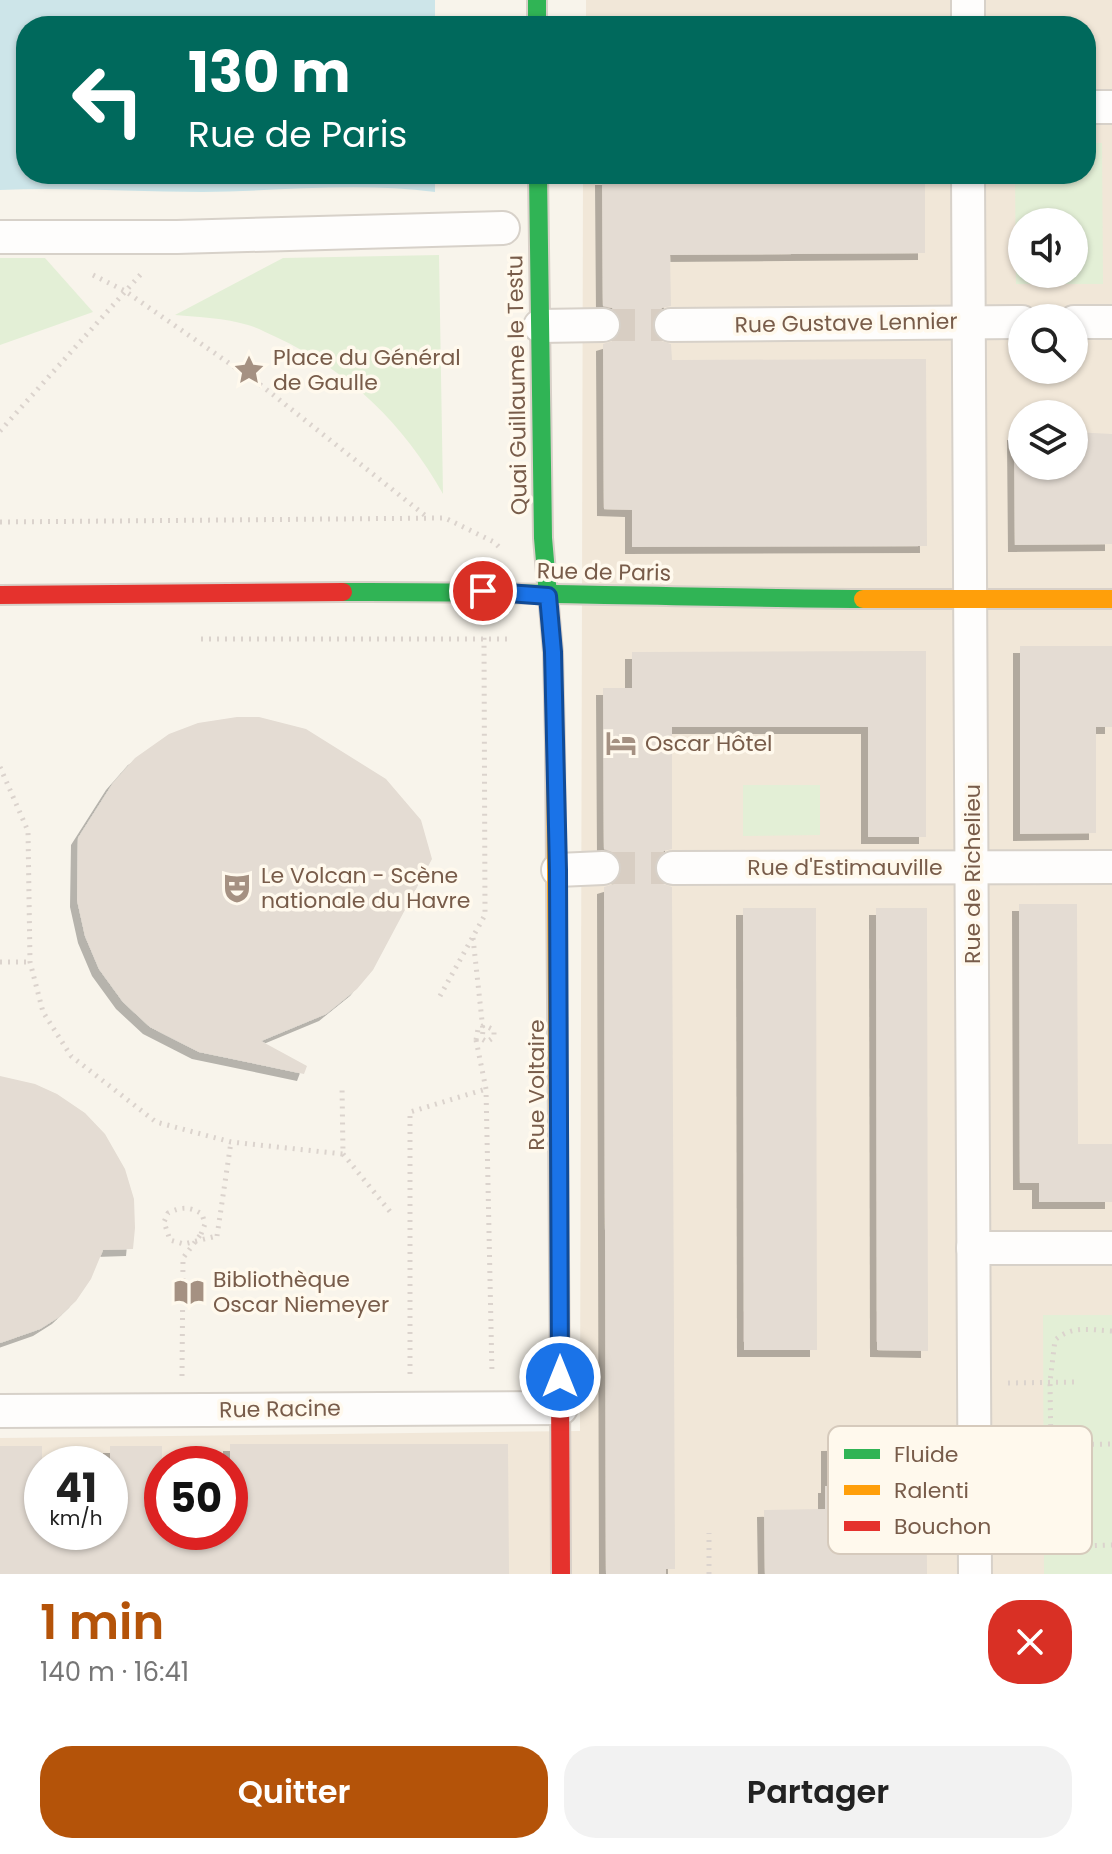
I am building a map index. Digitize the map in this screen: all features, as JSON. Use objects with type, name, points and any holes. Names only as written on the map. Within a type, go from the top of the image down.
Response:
[{"type":"main road","name":"Quai Guillaume le Testu","points":[[538,184],[543,538],[548,596]]},
{"type":"main road","name":"Rue de Paris","points":[[0,595],[483,591],[548,596],[1112,599]]},
{"type":"main road","name":"Rue Voltaire","points":[[548,596],[553,652],[558,870],[561,1574]]},
{"type":"street","name":"Rue de Richelieu","points":[[968,184],[974,1426]]},
{"type":"street","points":[[0,237],[177,237],[503,228]]},
{"type":"street","name":"Rue Gustave Lennier","points":[[671,325],[1008,322]]},
{"type":"street","points":[[1088,322],[1112,322]]},
{"type":"street","points":[[540,326],[603,325]]},
{"type":"street","name":"Rue d'Estimauville","points":[[673,868],[1112,867]]},
{"type":"street","points":[[558,870],[603,868]]},
{"type":"street","points":[[973,1248],[1112,1248]]},
{"type":"street","name":"Rue Racine","points":[[0,1411],[561,1408]]},
{"type":"street","name":"Rue de Richelieu","points":[[975,1554],[975,1574]]},
{"type":"path","points":[[0,431],[177,237]]},
{"type":"path","points":[[84,271],[125,291],[262,386],[427,517]]},
{"type":"path","points":[[0,522],[427,517],[445,518],[494,542]]},
{"type":"path","points":[[440,996],[485,915],[483,591]]},
{"type":"path","points":[[0,767],[28,831],[30,962],[43,1012],[71,1056],[156,1122],[231,1142],[343,1154]]},
{"type":"path","points":[[473,937],[483,1014],[483,1018],[483,1030],[482,1039],[487,1042],[494,1037],[494,1030],[484,1025],[478,1029],[476,1040],[486,1089],[493,1407]]},
{"type":"path","points":[[0,962],[30,962]]},
{"type":"path","points":[[342,1086],[343,1154],[392,1214]]},
{"type":"path","points":[[410,1407],[410,1112],[486,1089]]},
{"type":"path","points":[[181,1410],[183,1258],[192,1246],[201,1234],[205,1224],[202,1214],[191,1207],[168,1213],[164,1222],[170,1240],[184,1244],[195,1242],[206,1239],[217,1236],[231,1142]]},
{"type":"path","points":[[1051,1426],[1050,1382],[1055,1340],[1064,1332],[1076,1329],[1112,1331]]},
{"type":"path","points":[[974,1383],[1075,1382]]},
{"type":"path","points":[[1092,1444],[1112,1444]]},
{"type":"path","points":[[709,1533],[709,1574]]},
{"type":"path","points":[[1092,1545],[1112,1545]]},
{"type":"shaded area","points":[[586,0],[1112,0],[1112,1574],[0,1574],[0,1438],[580,1431],[583,184],[1096,184],[1096,16],[586,16]]},
{"type":"green space","points":[[1096,143],[1102,143],[1103,284],[1088,284],[1088,208],[1015,208],[1015,184],[1096,184]]},
{"type":"green space","points":[[439,255],[443,494],[411,445],[392,423],[351,383],[327,366],[252,326],[221,319],[175,315],[283,258]]},
{"type":"green space","points":[[0,258],[45,258],[93,312],[0,345]]},
{"type":"green space","points":[[743,785],[820,785],[820,835],[743,836]]},
{"type":"green space","points":[[1043,1315],[1112,1315],[1112,1574],[1044,1574],[1044,1554],[1092,1554],[1092,1426],[1043,1426]]},
{"type":"water","points":[[0,0],[435,0],[435,16],[16,16],[16,184],[435,184],[435,192],[348,187],[203,192],[0,190]]},
{"type":"building","points":[[602,184],[925,184],[925,253],[670,255],[671,306],[662,308],[655,315],[652,326],[661,341],[671,344],[672,360],[926,359],[927,546],[632,547],[632,510],[604,509],[603,344],[613,341],[620,334],[622,325],[619,315],[612,308],[603,306]]},
{"type":"building","points":[[1088,433],[1112,434],[1112,544],[1015,545],[1014,480],[1088,480]]},
{"type":"building","points":[[1020,646],[1112,646],[1112,727],[1096,727],[1096,833],[1020,834]]},
{"type":"building","points":[[926,651],[926,837],[868,837],[868,727],[672,727],[672,849],[664,851],[657,858],[654,869],[656,877],[663,884],[672,887],[675,1569],[666,1569],[666,1574],[606,1574],[604,887],[614,884],[622,868],[619,857],[604,849],[603,688],[632,688],[632,652]]},
{"type":"building","name":"Le Volcan - Scène nationale du Havre","points":[[259,717],[306,729],[386,779],[421,820],[432,859],[373,970],[357,989],[326,1014],[261,1041],[307,1066],[304,1074],[199,1052],[150,1027],[123,1002],[99,969],[85,936],[77,900],[78,838],[113,783],[135,758],[169,734],[198,723]]},
{"type":"building","points":[[1019,904],[1077,904],[1078,1144],[1112,1144],[1112,1202],[1039,1202],[1039,1183],[1020,1183]]},
{"type":"building","points":[[743,908],[816,908],[817,1350],[744,1350]]},
{"type":"building","points":[[876,908],[927,908],[928,1351],[877,1350]]},
{"type":"building","points":[[0,1076],[35,1084],[57,1094],[85,1113],[105,1134],[125,1169],[134,1199],[135,1228],[133,1249],[103,1250],[91,1279],[76,1301],[59,1317],[40,1329],[0,1343]]},
{"type":"building","points":[[508,1444],[509,1574],[0,1574],[0,1446],[24,1446],[24,1550],[128,1550],[128,1446],[144,1446],[144,1550],[248,1550],[248,1446],[230,1446]]},
{"type":"building","points":[[825,1486],[828,1486],[828,1554],[927,1554],[927,1574],[765,1574],[764,1510],[825,1509]]},
{"type":"tunnel","points":[[603,325],[671,325]]},
{"type":"tunnel","points":[[603,868],[673,868]]},
{"type":"traffic: fast","points":[[537,0],[537,16]]},
{"type":"traffic: fast","points":[[538,184],[543,538],[553,652],[555,743]]},
{"type":"traffic: fast","points":[[343,592],[863,599]]},
{"type":"traffic: slow","points":[[863,599],[1112,599]]},
{"type":"traffic: slow","points":[[555,743],[560,1387]]},
{"type":"traffic: jam","points":[[0,595],[343,592]]},
{"type":"traffic: jam","points":[[560,1387],[561,1574]]},
{"type":"place","name":"Place du Général de Gaulle","points":[[249,370]]},
{"type":"place","name":"Oscar Hôtel","points":[[621,743]]},
{"type":"place","name":"Le Volcan - Scène nationale du Havre","points":[[237,888]]},
{"type":"place","name":"Bibliothèque Oscar Niemeyer","points":[[189,1292]]},
{"type":"route","points":[[483,591],[548,596],[553,652],[558,870],[560,1377]]}]
